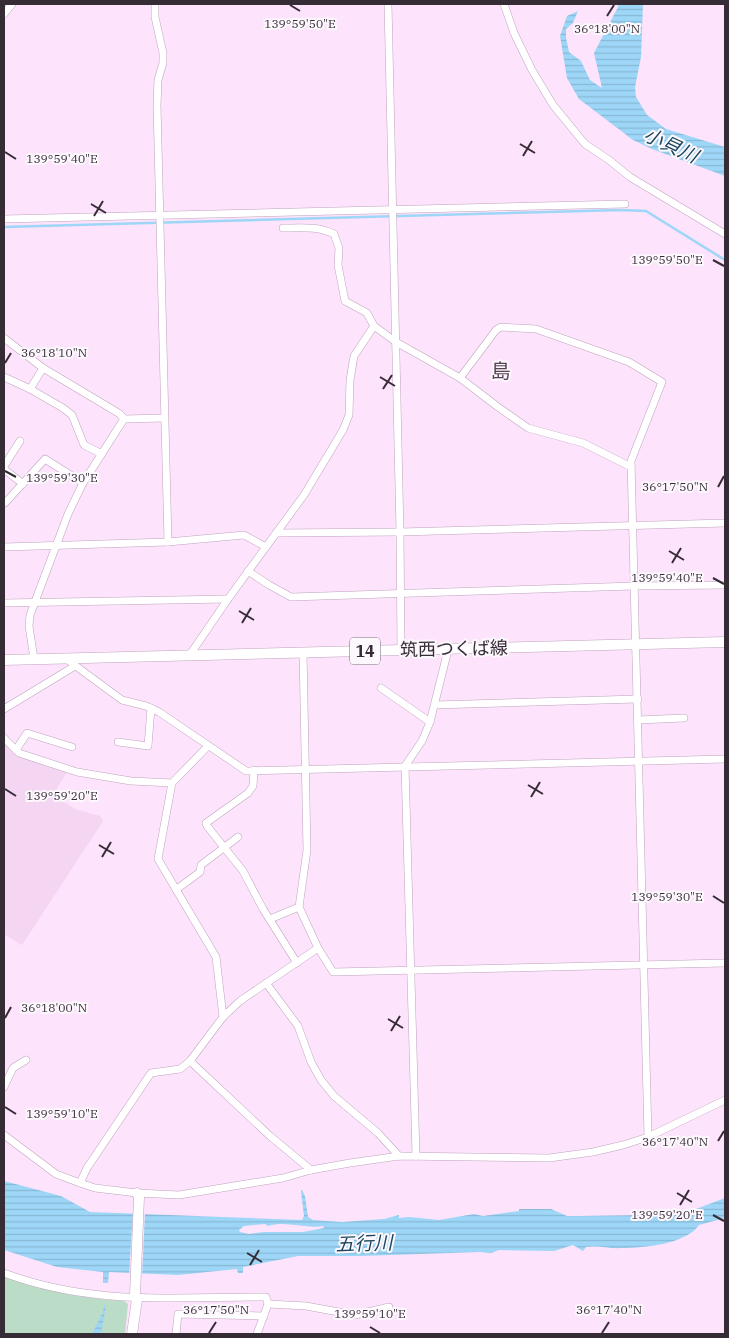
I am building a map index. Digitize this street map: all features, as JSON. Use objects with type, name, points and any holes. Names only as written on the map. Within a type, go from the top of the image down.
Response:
[{"type":"main road","name":"筑西つくば線","points":[[4,660],[725,642]]},
{"type":"main road","points":[[132,1334],[136,1297],[138,1195]]},
{"type":"street","points":[[4,14],[12,4]]},
{"type":"street","points":[[155,4],[155,17],[163,53],[163,63],[157,89],[168,542]]},
{"type":"street","points":[[388,4],[401,651]]},
{"type":"street","points":[[504,4],[514,33],[532,70],[553,105],[585,144],[630,177],[725,234]]},
{"type":"street","points":[[4,219],[160,220],[393,214],[625,204]]},
{"type":"street","points":[[283,228],[310,228],[325,230],[334,234],[339,248],[338,265],[345,301],[367,313],[374,326],[396,342],[460,378],[498,408],[528,428],[583,443],[631,467]]},
{"type":"street","points":[[189,656],[304,495],[343,430],[349,415],[350,380],[354,356],[374,326]]},
{"type":"street","points":[[460,378],[496,330],[501,327],[536,329],[629,362],[662,382],[631,461],[648,1137]]},
{"type":"street","points":[[4,338],[43,368],[120,414],[124,419]]},
{"type":"street","points":[[30,389],[43,368]]},
{"type":"street","points":[[4,377],[30,389],[72,415],[84,445],[102,454]]},
{"type":"street","points":[[124,419],[164,418]]},
{"type":"street","points":[[34,659],[29,626],[30,615],[68,514],[83,483],[124,419]]},
{"type":"street","points":[[20,441],[4,467],[23,484]]},
{"type":"street","points":[[4,503],[46,459],[83,483]]},
{"type":"street","points":[[276,533],[400,532],[725,523]]},
{"type":"street","points":[[4,547],[168,542],[244,535],[266,547]]},
{"type":"street","points":[[248,571],[291,597],[634,586],[725,585]]},
{"type":"street","points":[[4,603],[228,599]]},
{"type":"street","points":[[416,1156],[405,766],[422,741],[430,722],[448,650]]},
{"type":"street","points":[[303,652],[307,850],[299,907],[318,948],[333,972],[725,963]]},
{"type":"street","points":[[65,658],[122,700],[151,708],[246,771],[725,759]]},
{"type":"street","points":[[4,709],[75,666]]},
{"type":"street","points":[[381,688],[430,722]]},
{"type":"street","points":[[435,706],[638,698]]},
{"type":"street","points":[[118,742],[148,746],[151,708]]},
{"type":"street","points":[[638,720],[684,718]]},
{"type":"street","points":[[16,750],[27,733],[72,747]]},
{"type":"street","points":[[4,738],[18,753],[77,772],[131,781],[172,783]]},
{"type":"street","points":[[208,746],[172,783],[158,859],[216,957],[223,1016]]},
{"type":"street","points":[[254,770],[253,786],[248,792],[206,823],[206,826],[243,871],[263,909],[297,963]]},
{"type":"street","points":[[177,889],[200,872],[201,865],[238,837]]},
{"type":"street","points":[[270,919],[299,907]]},
{"type":"street","points":[[80,1183],[87,1168],[151,1073],[180,1069],[190,1061],[223,1016],[266,983],[318,948]]},
{"type":"street","points":[[266,983],[298,1026],[311,1062],[321,1080],[334,1096],[378,1133],[400,1156]]},
{"type":"street","points":[[4,1087],[14,1068],[26,1060]]},
{"type":"street","points":[[190,1061],[270,1136],[312,1170]]},
{"type":"street","points":[[4,1135],[56,1174],[80,1183],[95,1188],[138,1195],[179,1195],[283,1178],[312,1170],[400,1156],[550,1158],[593,1152],[648,1137],[725,1100]]},
{"type":"street","points":[[4,1273],[29,1283],[86,1295],[266,1297],[268,1304],[257,1334]]},
{"type":"street","points":[[268,1304],[306,1306],[355,1315],[389,1307]]},
{"type":"street","points":[[176,1334],[178,1314],[264,1316]]},
{"type":"shaded area","points":[[4,744],[18,756],[67,772],[53,795],[75,809],[100,816],[103,821],[22,945],[4,934]]},
{"type":"green space","points":[[4,1276],[33,1286],[63,1293],[124,1301],[128,1304],[125,1334],[4,1334]]},
{"type":"water","name":"小貝川","points":[[618,4],[643,4],[641,57],[635,87],[636,97],[647,115],[666,129],[725,147],[725,176],[633,140],[579,99],[567,78],[560,36],[567,16],[578,11],[573,23],[566,29],[569,52],[581,61],[590,80],[602,88],[594,53]]},
{"type":"water","name":"五行川","points":[[4,1181],[61,1196],[90,1212],[302,1220],[304,1216],[302,1190],[305,1196],[308,1217],[313,1220],[342,1222],[384,1219],[399,1215],[399,1218],[439,1220],[474,1214],[483,1216],[519,1211],[519,1209],[551,1209],[567,1216],[645,1215],[696,1209],[725,1198],[725,1218],[699,1225],[685,1237],[675,1241],[641,1247],[586,1247],[583,1251],[573,1245],[554,1251],[499,1250],[491,1253],[298,1256],[243,1267],[243,1273],[238,1273],[237,1269],[178,1275],[109,1272],[108,1283],[103,1283],[103,1272],[57,1267],[4,1250]],"holes":[[[265,1224],[268,1226],[281,1224],[323,1226],[324,1228],[303,1232],[249,1234],[239,1230],[244,1226]]]},
{"type":"water","points":[[104,1305],[106,1306],[101,1334],[92,1334],[103,1312]]},
{"type":"pier","points":[[133,1211],[145,1212],[142,1276],[129,1276]]},
{"type":"waterway","points":[[4,227],[621,210],[646,211],[725,260]]},
{"type":"district","name":"島","points":[[501,371]]}]
